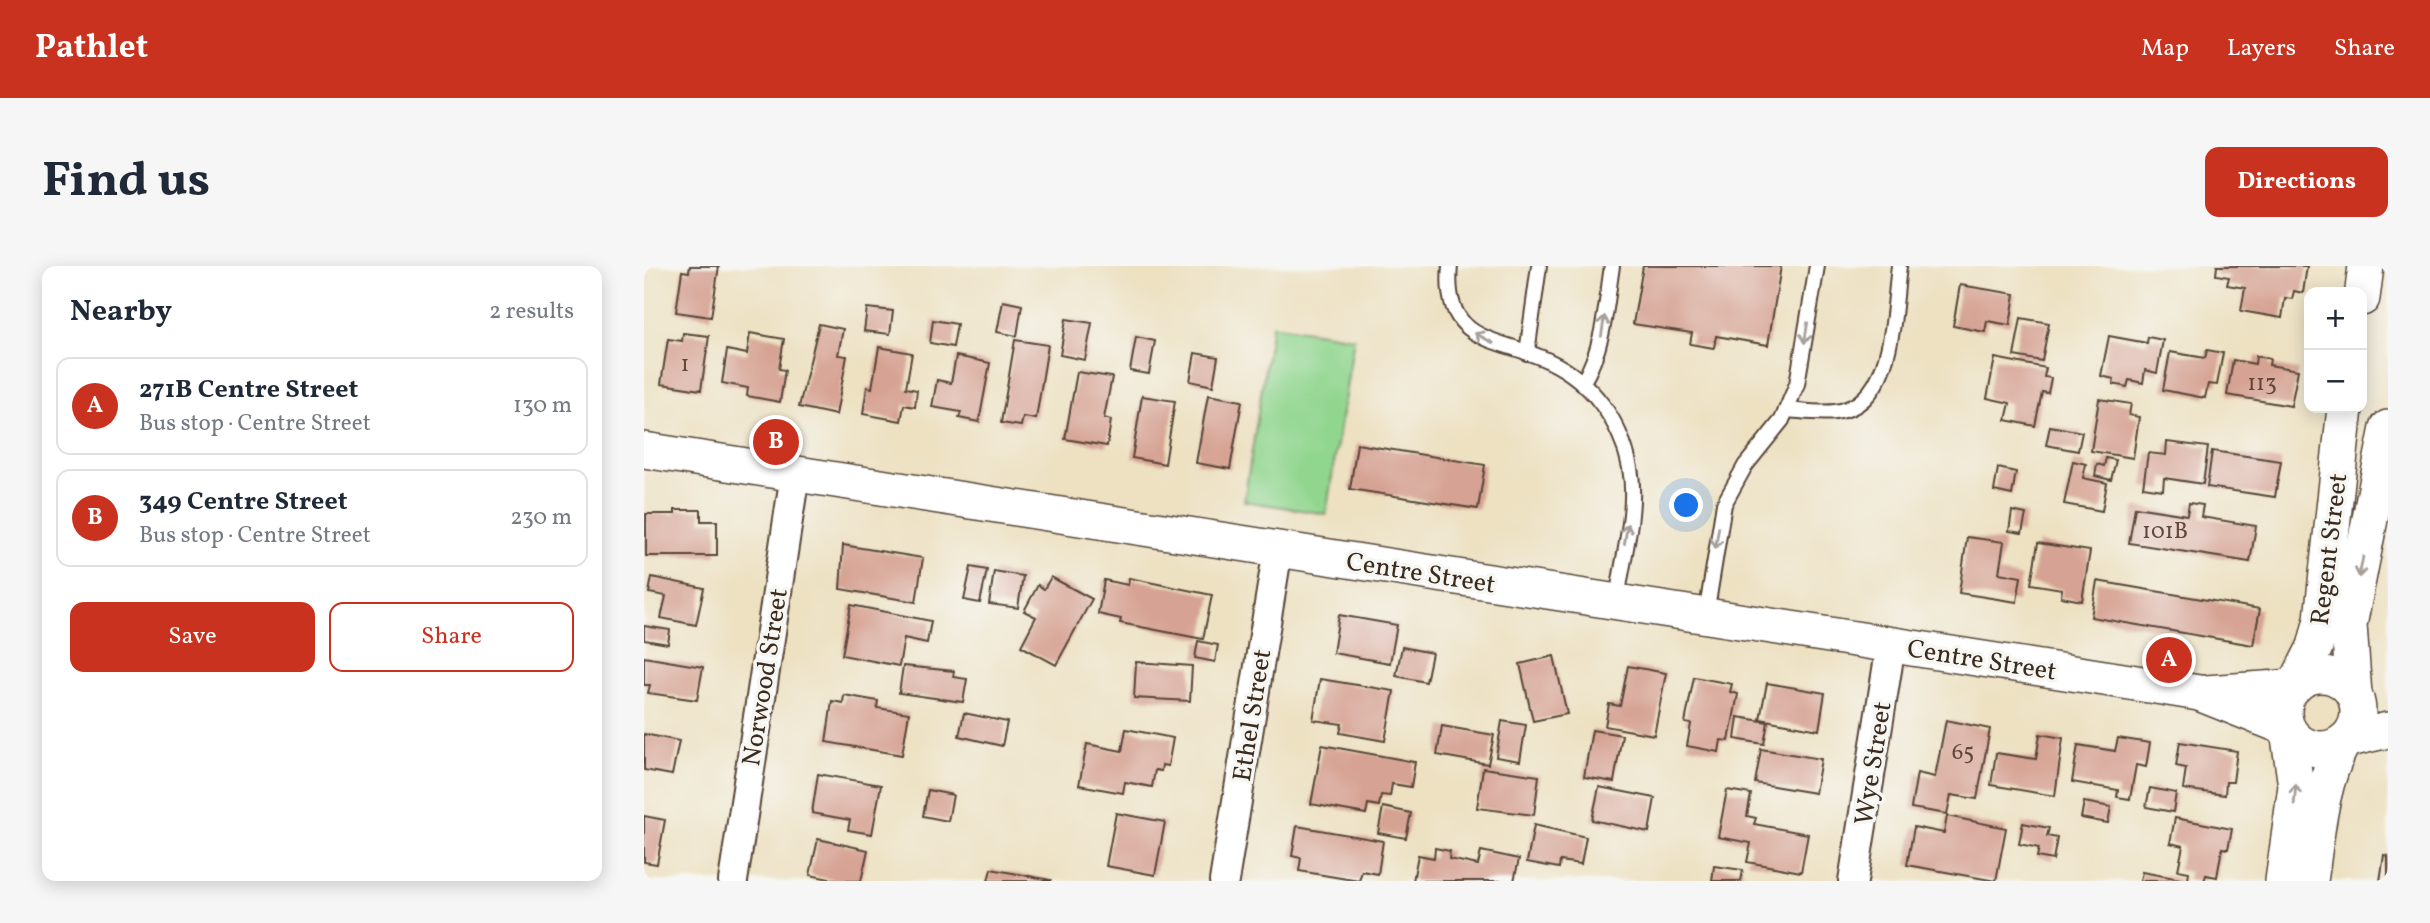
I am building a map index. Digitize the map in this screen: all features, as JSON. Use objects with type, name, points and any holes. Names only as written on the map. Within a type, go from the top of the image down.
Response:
[{"type":"street","points":[[2364,287],[2367,266]]},
{"type":"street","name":"Regent Street","points":[[2294,686],[2315,647],[2322,619],[2344,413]]},
{"type":"street","name":"Regent Street","points":[[2354,696],[2349,625],[2388,428]]},
{"type":"street","name":"Centre Street","points":[[644,450],[2199,693],[2294,686]]},
{"type":"street","name":"Norwood Street","points":[[733,881],[795,474]]},
{"type":"street","name":"Ethel Street","points":[[1224,881],[1278,549]]},
{"type":"street","name":"Wye Street","points":[[1853,881],[1891,645]]},
{"type":"street","points":[[2283,881],[2296,786],[2284,707],[2294,686],[2315,675],[2327,675],[2338,679],[2354,696],[2388,710]]},
{"type":"street","name":"Centre Street","points":[[2199,693],[2288,729]]},
{"type":"street","points":[[2310,881],[2324,795],[2332,765],[2357,721],[2354,696]]},
{"type":"street","points":[[2288,729],[2295,738],[2313,748],[2324,749],[2388,730]]},
{"type":"lane","points":[[1450,266],[1451,298],[1470,330],[1482,338],[1548,360],[1583,382],[1611,417],[1631,468],[1632,500],[1616,602]]},
{"type":"lane","points":[[1527,353],[1539,266]]},
{"type":"lane","points":[[1583,382],[1594,363],[1601,338],[1612,266]]},
{"type":"lane","points":[[1706,615],[1724,504],[1745,466],[1773,433],[1787,410],[1801,366],[1817,266]]},
{"type":"lane","points":[[1787,410],[1837,412],[1856,405],[1870,394],[1879,381],[1885,363],[1899,266]]},
{"type":"green space","points":[[1272,325],[1354,338],[1326,514],[1244,501]]},
{"type":"building","points":[[690,266],[719,266],[711,317],[676,312],[682,271],[689,272]]},
{"type":"building","points":[[1643,266],[1781,266],[1768,345],[1716,336],[1714,348],[1690,344],[1692,333],[1633,324]]},
{"type":"building","points":[[2217,266],[2307,266],[2303,293],[2294,291],[2292,299],[2285,298],[2282,318],[2241,311],[2245,288],[2227,285],[2229,277],[2216,275]]},
{"type":"building","points":[[1960,285],[2015,294],[2010,325],[1987,321],[1985,332],[1953,326]]},
{"type":"building","points":[[1003,301],[1022,305],[1017,336],[997,332]]},
{"type":"building","points":[[867,308],[893,311],[890,334],[864,331]]},
{"type":"building","points":[[2021,318],[2049,323],[2042,361],[2014,356]]},
{"type":"building","points":[[1066,319],[1092,323],[1085,360],[1060,355]]},
{"type":"building","points":[[933,320],[957,324],[953,347],[930,343]]},
{"type":"building","points":[[819,324],[843,329],[838,355],[847,356],[836,415],[799,407]]},
{"type":"building","points":[[683,333],[709,336],[701,390],[661,384],[668,339],[682,341]]},
{"type":"building","points":[[750,333],[784,339],[779,369],[785,370],[780,402],[747,396],[748,388],[722,383],[727,350],[747,354]]},
{"type":"building","points":[[2109,336],[2147,343],[2148,337],[2163,340],[2157,373],[2145,370],[2143,383],[2129,380],[2127,387],[2113,384],[2114,379],[2101,376]]},
{"type":"building","points":[[1136,337],[1155,341],[1149,374],[1130,371]]},
{"type":"building","points":[[1015,340],[1048,345],[1036,419],[1023,417],[1021,426],[1001,423]]},
{"type":"building","points":[[879,347],[912,353],[906,388],[917,390],[915,407],[904,405],[901,421],[863,414],[867,387],[872,388]]},
{"type":"building","points":[[2207,350],[2223,353],[2217,385],[2208,384],[2205,398],[2163,390],[2170,352],[2205,358]]},
{"type":"building","points":[[1195,353],[1218,357],[1213,386],[1190,381]]},
{"type":"building","points":[[956,356],[990,363],[979,422],[959,418],[961,412],[932,407],[937,380],[951,383]]},
{"type":"building","points":[[2256,356],[2270,359],[2269,365],[2298,370],[2291,406],[2227,395],[2233,360],[2255,364]]},
{"type":"building","points":[[1995,358],[2046,368],[2044,377],[2051,378],[2048,393],[2042,392],[2035,426],[2006,420],[2010,403],[1987,398]]},
{"type":"building","points":[[1077,372],[1112,377],[1104,418],[1111,420],[1107,446],[1065,439]]},
{"type":"building","points":[[1208,395],[1242,401],[1230,469],[1196,463]]},
{"type":"building","points":[[1142,396],[1175,401],[1165,464],[1132,458]]},
{"type":"building","points":[[2099,399],[2131,404],[2129,415],[2139,417],[2133,458],[2091,451]]},
{"type":"building","points":[[2050,426],[2082,432],[2078,451],[2046,445]]},
{"type":"building","points":[[2167,442],[2208,447],[2203,484],[2164,478],[2163,490],[2143,487],[2148,453],[2166,455]]},
{"type":"building","points":[[1357,444],[1485,465],[1478,509],[1350,489]]},
{"type":"building","points":[[2212,451],[2281,461],[2275,497],[2207,487]]},
{"type":"building","points":[[2106,458],[2116,460],[2111,480],[2095,476],[2097,464],[2104,466]]},
{"type":"building","points":[[2073,461],[2086,464],[2083,478],[2107,483],[2102,511],[2064,504]]},
{"type":"building","points":[[1998,468],[2016,472],[2012,495],[1994,491]]},
{"type":"building","points":[[2189,503],[2203,505],[2201,517],[2256,526],[2250,562],[2129,543],[2135,507],[2187,515]]},
{"type":"building","points":[[675,510],[701,510],[701,521],[717,521],[717,556],[646,556],[646,514],[675,514]]},
{"type":"building","points":[[2012,511],[2026,514],[2022,533],[2009,531]]},
{"type":"building","points":[[1967,537],[2004,542],[1999,573],[2021,577],[2017,602],[1959,593]]},
{"type":"building","points":[[2038,543],[2090,551],[2082,601],[2061,597],[2062,589],[2031,584]]},
{"type":"building","points":[[843,545],[923,558],[916,602],[840,589]]},
{"type":"building","points":[[971,567],[987,570],[980,603],[964,600]]},
{"type":"building","points":[[994,571],[1023,576],[1018,608],[989,604]]},
{"type":"building","points":[[652,577],[704,588],[696,625],[661,618],[666,596],[649,593]]},
{"type":"building","points":[[1051,577],[1092,599],[1056,665],[1021,646],[1036,617],[1024,611],[1038,585],[1044,589]]},
{"type":"building","points":[[1129,578],[1212,595],[1203,639],[1120,623],[1121,619],[1098,614],[1104,580],[1128,585]]},
{"type":"building","points":[[2097,581],[2260,609],[2253,645],[2091,617]]},
{"type":"building","points":[[851,605],[931,621],[927,643],[904,638],[899,666],[842,655]]},
{"type":"building","points":[[1339,615],[1397,625],[1390,663],[1333,653]]},
{"type":"building","points":[[644,626],[670,630],[668,644],[644,640]]},
{"type":"building","points":[[1198,641],[1218,645],[1215,662],[1195,658]]},
{"type":"building","points":[[1402,647],[1432,653],[1426,682],[1396,676]]},
{"type":"building","points":[[1554,656],[1567,714],[1533,721],[1520,664]]},
{"type":"building","points":[[644,657],[703,667],[697,700],[648,693],[650,685],[644,685]]},
{"type":"building","points":[[1136,662],[1192,666],[1190,701],[1134,698]]},
{"type":"building","points":[[903,666],[954,671],[953,677],[967,679],[963,702],[899,693]]},
{"type":"building","points":[[1628,666],[1666,673],[1654,735],[1605,726],[1609,704],[1620,706]]},
{"type":"building","points":[[1694,677],[1732,684],[1730,692],[1738,694],[1729,741],[1721,740],[1719,752],[1687,746],[1691,724],[1685,723]]},
{"type":"building","points":[[1320,679],[1394,691],[1385,741],[1340,733],[1342,724],[1313,720]]},
{"type":"building","points":[[1767,683],[1825,693],[1819,730],[1760,719]]},
{"type":"building","points":[[844,695],[878,701],[877,708],[909,713],[902,755],[826,742],[832,701],[843,703]]},
{"type":"building","points":[[964,713],[1007,722],[1002,746],[959,736]]},
{"type":"building","points":[[1738,717],[1768,722],[1764,744],[1735,739]]},
{"type":"building","points":[[1946,720],[1990,729],[1977,799],[1951,795],[1947,814],[1911,808],[1917,773],[1935,777]]},
{"type":"building","points":[[1502,721],[1526,725],[1520,761],[1496,757]]},
{"type":"building","points":[[1442,726],[1494,735],[1488,764],[1437,755]]},
{"type":"building","points":[[1126,729],[1173,738],[1168,766],[1162,765],[1161,771],[1155,770],[1152,787],[1125,782],[1123,793],[1079,785],[1087,744],[1122,751]]},
{"type":"building","points":[[1592,730],[1622,735],[1614,782],[1584,777]]},
{"type":"building","points":[[644,734],[679,741],[672,775],[644,770]]},
{"type":"building","points":[[2040,734],[2063,738],[2055,796],[1991,785],[1996,753],[2036,759]]},
{"type":"building","points":[[2118,738],[2150,743],[2146,767],[2136,765],[2130,799],[2117,797],[2118,790],[2072,782],[2078,745],[2115,751]]},
{"type":"building","points":[[2180,742],[2237,751],[2233,782],[2226,782],[2225,795],[2183,789],[2186,768],[2176,766]]},
{"type":"building","points":[[1322,745],[1415,762],[1411,787],[1392,784],[1390,796],[1381,795],[1379,806],[1368,804],[1366,814],[1311,804]]},
{"type":"building","points":[[1761,749],[1821,759],[1815,793],[1755,783]]},
{"type":"building","points":[[1483,768],[1539,776],[1534,815],[1477,808]]},
{"type":"building","points":[[818,774],[881,785],[872,834],[848,830],[850,820],[812,813]]},
{"type":"building","points":[[1599,787],[1655,798],[1649,832],[1592,820]]},
{"type":"building","points":[[2150,788],[2176,793],[2173,812],[2146,807]]},
{"type":"building","points":[[928,790],[953,795],[948,821],[923,816]]},
{"type":"building","points":[[1727,790],[1751,794],[1747,816],[1756,818],[1754,824],[1808,834],[1801,872],[1747,862],[1751,843],[1718,837]]},
{"type":"building","points":[[2084,802],[2111,807],[2108,823],[2081,818]]},
{"type":"building","points":[[1383,807],[1411,813],[1406,838],[1378,833]]},
{"type":"building","points":[[1116,813],[1165,822],[1155,875],[1106,866]]},
{"type":"building","points":[[644,816],[665,820],[657,864],[644,862]]},
{"type":"building","points":[[1947,816],[2006,828],[1996,881],[1907,865],[1914,827],[1944,833]]},
{"type":"building","points":[[2175,818],[2232,829],[2228,849],[2222,848],[2217,877],[2206,875],[2204,881],[2193,881],[2188,880],[2189,872],[2178,870],[2183,846],[2170,843]]},
{"type":"building","points":[[2023,823],[2049,828],[2047,836],[2057,838],[2053,860],[2037,857],[2039,848],[2019,844]]},
{"type":"building","points":[[1534,825],[1586,837],[1581,864],[1560,861],[1559,868],[1527,862]]},
{"type":"building","points":[[1297,826],[1383,841],[1378,874],[1362,871],[1359,881],[1299,871],[1301,858],[1292,856]]},
{"type":"building","points":[[818,839],[868,850],[861,881],[839,881],[810,875]]},
{"type":"building","points":[[1435,848],[1450,851],[1449,859],[1478,865],[1481,851],[1519,859],[1514,881],[1413,881],[1418,855],[1434,858]]},
{"type":"building","points":[[2384,855],[2388,856],[2388,881],[2380,881]]},
{"type":"building","points":[[1714,866],[1743,870],[1741,881],[1712,881]]},
{"type":"building","points":[[991,869],[1051,880],[1051,881],[988,881]]},
{"type":"building","points":[[2142,872],[2186,880],[2186,881],[2140,881]]},
{"type":"place","name":"349 Centre Street","points":[[776,442]]},
{"type":"place","name":"271B Centre Street","points":[[2169,660]]}]
